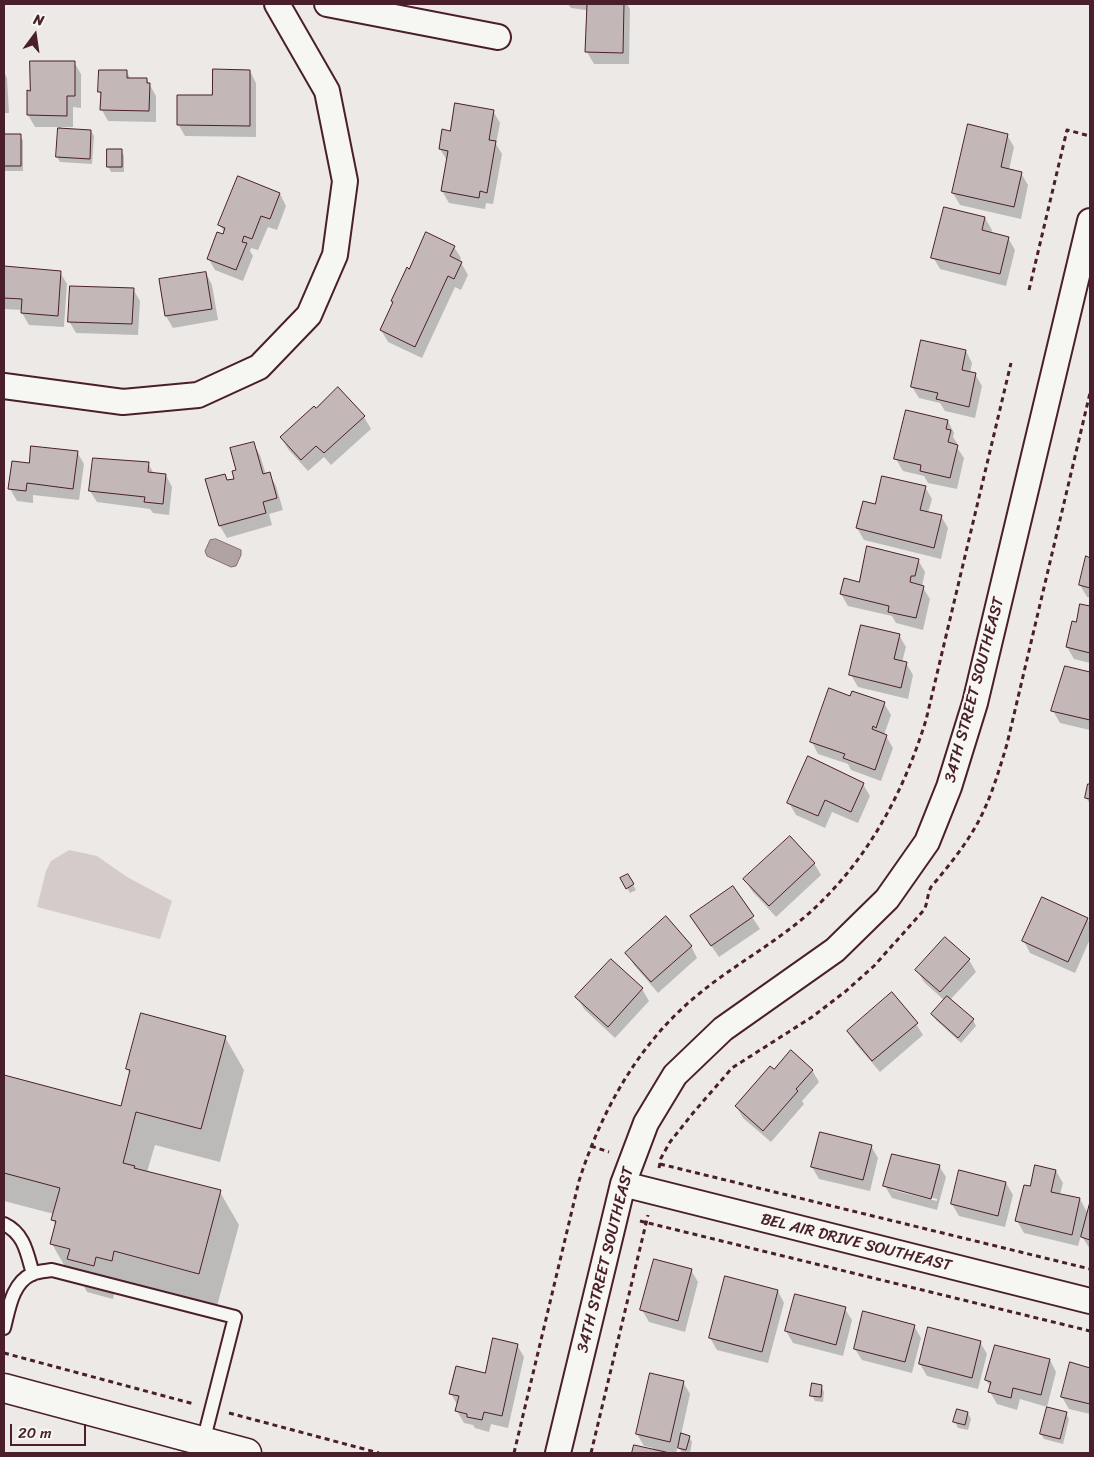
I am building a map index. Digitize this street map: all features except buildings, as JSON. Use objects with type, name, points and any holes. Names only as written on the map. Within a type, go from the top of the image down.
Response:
[{"type":"street","points":[[4,386],[123,402],[198,395],[259,367],[309,315],[335,255],[345,181],[327,91],[277,4]]},
{"type":"street","points":[[327,4],[498,37]]},
{"type":"street","name":"34TH STREET SOUTHEAST","points":[[558,1453],[623,1184],[646,1123],[675,1075],[723,1029],[835,950],[887,899],[927,842],[949,787],[975,703],[1090,221]]},
{"type":"street","name":"BEL AIR DRIVE SOUTHEAST","points":[[623,1184],[1090,1301]]},
{"type":"street","points":[[4,1388],[201,1447],[247,1453]]},
{"type":"lane","points":[[4,1224],[10,1227],[23,1241],[32,1274]]},
{"type":"lane","points":[[4,1328],[14,1293],[21,1281],[32,1274],[52,1270],[235,1317],[201,1447]]},
{"type":"path","points":[[1029,290],[1067,130],[1090,136]]},
{"type":"path","points":[[514,1453],[579,1181],[591,1146],[615,1094],[631,1068],[651,1043],[699,993],[784,935],[820,904],[866,849],[896,797],[926,720],[1011,363]]},
{"type":"path","points":[[591,1146],[612,1153]]},
{"type":"path","points":[[655,1163],[1090,1270]]},
{"type":"path","points":[[591,1453],[649,1209]]},
{"type":"path","points":[[632,1219],[1090,1331]]},
{"type":"shaded area","points":[[216,539],[241,550],[236,566],[231,567],[207,556],[205,551],[210,540]]},
{"type":"shaded area","points":[[69,850],[97,856],[127,877],[172,901],[160,939],[37,907],[46,871],[51,861]]}]
